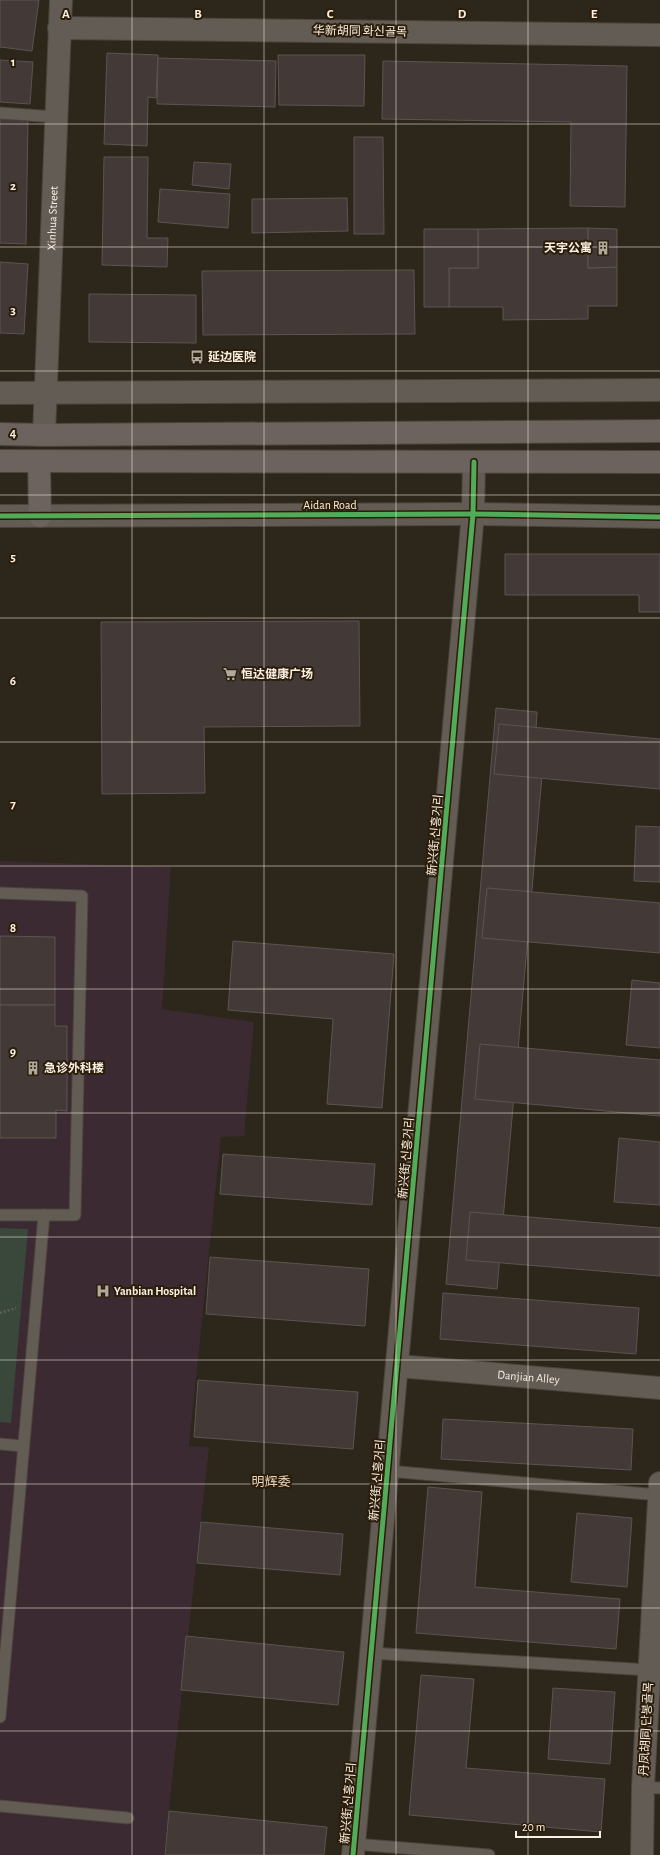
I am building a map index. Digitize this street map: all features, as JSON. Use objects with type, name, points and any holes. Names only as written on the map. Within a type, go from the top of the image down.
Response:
[{"type":"main road","points":[[0,434],[660,431]]},
{"type":"main road","points":[[0,460],[660,462]]},
{"type":"main road","points":[[39,461],[40,516]]},
{"type":"street","name":"Xinhua Street","points":[[44,435],[61,0]]},
{"type":"street","name":"华新胡同 화신골목","points":[[60,28],[660,35]]},
{"type":"street","points":[[0,393],[46,394],[660,390]]},
{"type":"street","name":"新兴街 신흥거리","points":[[354,1850],[473,514],[474,462]]},
{"type":"street","name":"Aidan Road","points":[[0,516],[473,514],[660,517]]},
{"type":"street","name":"Danjian Alley","points":[[398,1366],[660,1388]]},
{"type":"street","name":"丹凤胡同 단봉골목","points":[[642,1855],[651,1788],[649,1670],[658,1569],[660,1489]]},
{"type":"lane","points":[[0,113],[56,116]]},
{"type":"lane","points":[[0,894],[82,896],[75,1215],[0,1214]]},
{"type":"lane","points":[[0,1717],[22,1446],[44,1215]]},
{"type":"lane","points":[[0,1444],[22,1446]]},
{"type":"lane","points":[[388,1471],[660,1489]]},
{"type":"lane","points":[[371,1653],[649,1670]]},
{"type":"lane","points":[[0,1806],[128,1818]]},
{"type":"lane","points":[[354,1850],[489,1855]]},
{"type":"shaded area","name":"Yanbian Hospital","points":[[0,861],[171,867],[162,1009],[254,1022],[244,1136],[221,1137],[189,1446],[209,1447],[164,1855],[0,1855]]},
{"type":"green space","points":[[0,1228],[28,1229],[11,1423],[0,1422]]},
{"type":"building","points":[[0,0],[39,0],[32,51],[0,47]]},
{"type":"building","points":[[107,53],[158,55],[156,98],[148,97],[147,146],[104,144]]},
{"type":"building","points":[[278,55],[365,55],[364,106],[279,105]]},
{"type":"building","points":[[158,58],[276,61],[275,107],[157,104]]},
{"type":"building","points":[[0,60],[33,62],[30,104],[0,102]]},
{"type":"building","points":[[383,61],[627,66],[625,207],[570,206],[571,122],[382,119]]},
{"type":"building","points":[[0,117],[28,118],[26,244],[0,243]]},
{"type":"building","points":[[354,137],[383,137],[384,234],[354,234]]},
{"type":"building","points":[[104,157],[148,157],[147,238],[168,238],[167,267],[102,265]]},
{"type":"building","points":[[194,162],[231,164],[229,189],[192,185]]},
{"type":"building","points":[[160,189],[230,194],[228,228],[158,222]]},
{"type":"building","points":[[347,198],[348,231],[252,233],[252,199]]},
{"type":"building","points":[[588,228],[588,268],[617,267],[617,306],[588,306],[588,319],[503,320],[503,307],[449,307],[449,268],[478,268],[478,229]]},
{"type":"building","name":"天宇公寓","points":[[588,228],[617,229],[617,267],[588,268]]},
{"type":"building","points":[[424,229],[478,229],[478,268],[449,268],[449,307],[424,307]]},
{"type":"building","points":[[0,262],[28,264],[24,334],[0,333]]},
{"type":"building","points":[[414,270],[415,334],[203,335],[202,271]]},
{"type":"building","points":[[89,294],[196,295],[196,343],[89,342]]},
{"type":"building","points":[[505,554],[660,554],[660,612],[639,612],[639,595],[505,595]]},
{"type":"building","name":"恒达健康广场","points":[[359,621],[360,726],[204,727],[205,793],[102,794],[101,622]]},
{"type":"building","points":[[496,708],[537,712],[536,729],[546,730],[497,1289],[446,1284]]},
{"type":"building","points":[[499,724],[660,739],[660,789],[494,774]]},
{"type":"building","points":[[636,826],[660,827],[660,882],[634,881]]},
{"type":"building","points":[[487,888],[660,903],[660,953],[482,938]]},
{"type":"building","points":[[0,936],[55,937],[55,1005],[0,1005]]},
{"type":"building","points":[[233,941],[394,954],[382,1108],[327,1104],[333,1019],[228,1010]]},
{"type":"building","points":[[632,980],[660,983],[660,1048],[626,1045]]},
{"type":"building","name":"急诊外科楼","points":[[0,1005],[55,1005],[55,1026],[67,1026],[67,1111],[56,1110],[56,1138],[0,1138]]},
{"type":"building","points":[[480,1044],[660,1060],[660,1116],[475,1099]]},
{"type":"building","points":[[619,1138],[660,1142],[660,1205],[614,1202]]},
{"type":"building","points":[[223,1154],[375,1164],[372,1205],[220,1194]]},
{"type":"building","points":[[470,1212],[660,1228],[660,1276],[466,1260]]},
{"type":"building","points":[[210,1257],[369,1269],[365,1326],[206,1314]]},
{"type":"building","points":[[443,1293],[639,1308],[636,1354],[440,1339]]},
{"type":"building","points":[[198,1380],[358,1392],[353,1449],[194,1437]]},
{"type":"building","points":[[443,1419],[633,1429],[631,1470],[441,1459]]},
{"type":"building","points":[[428,1487],[482,1492],[475,1587],[620,1599],[616,1649],[416,1633]]},
{"type":"building","points":[[577,1513],[632,1518],[627,1587],[571,1582]]},
{"type":"building","points":[[201,1522],[343,1534],[340,1575],[197,1563]]},
{"type":"building","points":[[186,1636],[344,1652],[338,1705],[181,1690]]},
{"type":"building","points":[[421,1675],[474,1679],[466,1768],[605,1779],[601,1832],[409,1815]]},
{"type":"building","points":[[553,1688],[615,1692],[610,1764],[548,1759]]},
{"type":"building","points":[[169,1811],[327,1827],[324,1855],[165,1855]]},
{"type":"cycle path","points":[[353,1855],[473,514],[474,462]]},
{"type":"cycle path","points":[[0,516],[473,514],[660,517]]},
{"type":"place","name":"天宇公寓","points":[[603,248]]},
{"type":"place","name":"延边医院","points":[[197,357]]},
{"type":"place","name":"恒达健康广场","points":[[230,674]]},
{"type":"place","name":"急诊外科楼","points":[[33,1068]]},
{"type":"place","name":"Yanbian Hospital","points":[[103,1291]]},
{"type":"district","name":"明辉委","points":[[271,1482]]}]
